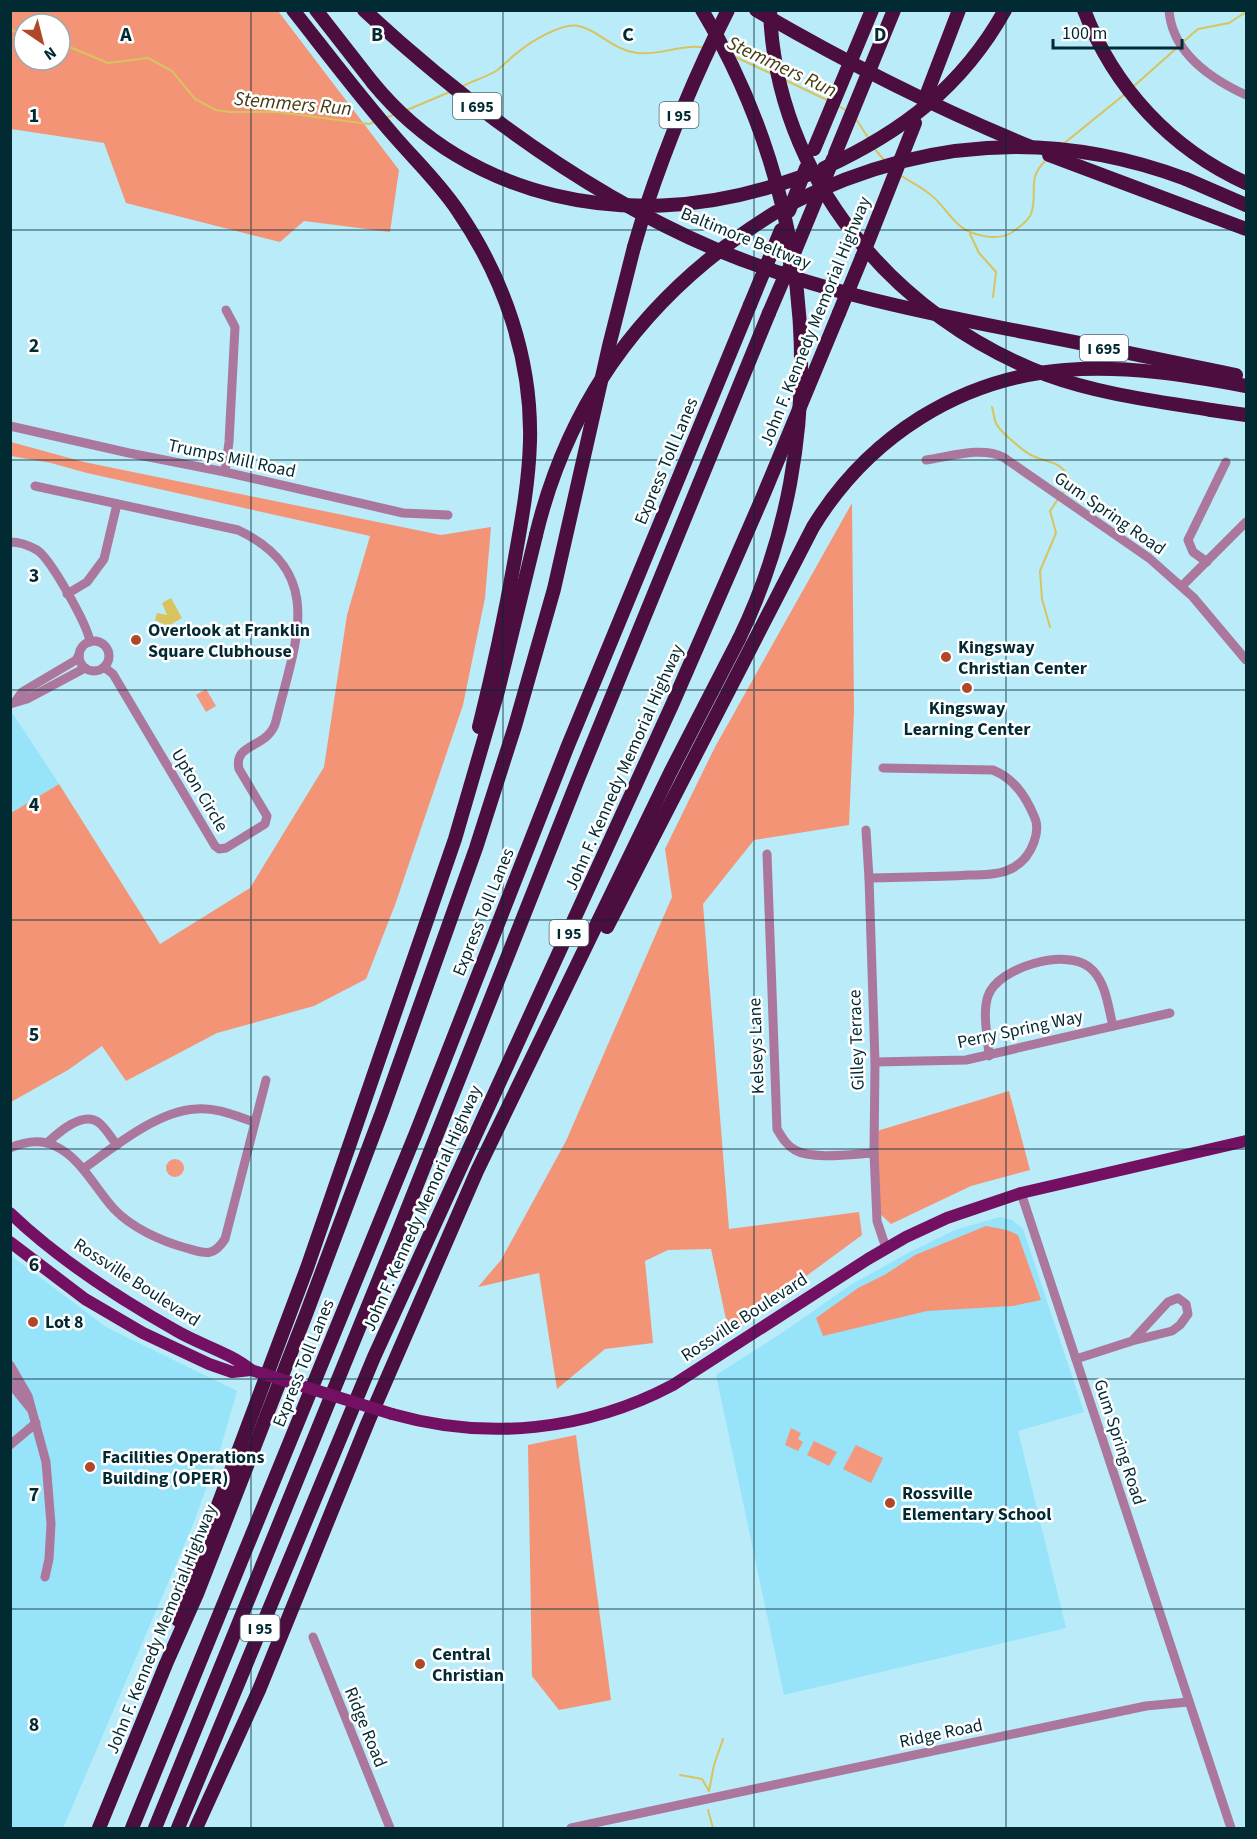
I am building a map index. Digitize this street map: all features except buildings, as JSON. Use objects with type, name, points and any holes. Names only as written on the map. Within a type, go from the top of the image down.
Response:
[{"type":"highway","points":[[293,10],[458,211],[495,275],[521,353],[527,389],[530,438],[523,512],[500,635],[479,726],[431,903]]},
{"type":"highway","points":[[316,10],[399,113],[426,135],[475,166],[513,184],[549,195],[586,202],[642,206],[699,202],[744,194],[796,179],[854,154],[928,106],[956,79],[982,47],[1005,10]]},
{"type":"highway","name":"Baltimore Beltway","points":[[364,10],[457,91],[551,159],[627,205],[714,248],[801,280],[886,304],[1246,377]]},
{"type":"highway","points":[[196,1828],[259,1690],[368,1422],[491,1141],[675,763],[739,639],[767,571],[789,490],[798,426],[801,337],[790,237],[775,174],[748,97],[723,45],[702,10]]},
{"type":"highway","name":"John F. Kennedy Memorial Highway","points":[[99,1828],[197,1593],[305,1317],[396,1073],[476,848],[538,649],[562,560],[634,247],[651,190],[700,65],[728,10]]},
{"type":"highway","points":[[756,10],[912,94],[975,124],[1043,153],[1246,229]]},
{"type":"highway","points":[[770,10],[780,80],[792,122],[809,164],[825,194],[852,232],[903,287],[938,316],[965,334],[992,350],[1035,370],[1094,389],[1246,415]]},
{"type":"highway","name":"Express Toll Lanes","points":[[132,1828],[416,1133],[567,748],[872,10]]},
{"type":"highway","points":[[155,1828],[413,1197],[574,788],[894,10]]},
{"type":"highway","name":"John F. Kennedy Memorial Highway","points":[[178,1828],[374,1357],[684,678],[839,313],[959,10]]},
{"type":"highway","points":[[1084,10],[1112,68],[1146,112],[1195,154],[1221,171],[1246,183]]},
{"type":"highway","points":[[166,1664],[189,1583],[291,1312],[446,864],[501,683],[548,490],[567,440],[593,390],[617,355],[660,304],[741,234],[788,205],[842,180],[887,165],[938,154],[986,148],[1049,147],[1085,151],[1135,162],[1186,179],[1246,205]]},
{"type":"highway","points":[[463,1206],[810,533],[834,495],[862,463],[893,435],[942,404],[993,383],[1022,375],[1098,369],[1192,377],[1246,386]]},
{"type":"main road","name":"Rossville Boulevard","points":[[10,1213],[71,1262],[144,1311],[193,1340],[237,1359],[251,1370],[392,1414],[455,1427],[503,1430],[557,1425],[644,1399],[673,1385],[886,1248],[947,1218],[1021,1193],[1246,1142]]},
{"type":"main road","name":"Rossville Boulevard","points":[[10,1242],[85,1299],[143,1333],[232,1372],[251,1370]]},
{"type":"street","points":[[1169,10],[1172,26],[1180,43],[1194,62],[1246,95]]},
{"type":"street","points":[[225,472],[229,442],[235,327],[226,310]]},
{"type":"street","name":"Trumps Mill Road","points":[[10,426],[403,513],[448,515]]},
{"type":"street","name":"Gum Spring Road","points":[[926,460],[983,452],[997,454],[1136,548],[1182,586],[1246,660]]},
{"type":"street","points":[[1207,562],[1193,552],[1188,540],[1226,462]]},
{"type":"street","name":"Upton Circle","points":[[35,486],[238,530],[270,549],[287,571],[293,582],[299,608],[299,627],[274,729],[266,738],[243,751],[237,762],[267,816],[265,824],[226,848],[219,849],[215,846],[113,674],[104,667]]},
{"type":"street","points":[[67,594],[87,582],[104,559],[117,504]]},
{"type":"street","points":[[1182,586],[1246,522]]},
{"type":"street","points":[[10,542],[16,542],[38,551],[51,566],[89,634],[90,642]]},
{"type":"street","points":[[12,703],[22,692],[76,660],[82,647],[90,642],[99,643],[106,649],[108,658],[104,667],[97,671],[85,668],[79,660],[79,655]]},
{"type":"street","points":[[12,703],[27,699],[85,668]]},
{"type":"street","points":[[869,878],[958,876],[1004,872],[1025,858],[1036,835],[1036,820],[1031,808],[1014,782],[1005,775],[993,770],[883,768]]},
{"type":"street","name":"Gilley Terrace","points":[[866,830],[875,1062],[874,1153],[877,1221],[886,1248]]},
{"type":"street","name":"Kelseys Lane","points":[[766,854],[777,1129],[784,1141],[795,1150],[807,1154],[874,1153]]},
{"type":"street","points":[[989,1056],[987,998],[992,988],[1008,973],[1031,965],[1061,958],[1073,959],[1089,966],[1102,984],[1113,1026]]},
{"type":"street","name":"Perry Spring Way","points":[[875,1062],[966,1060],[1170,1013]]},
{"type":"street","points":[[10,1148],[23,1143],[47,1143],[63,1151],[83,1169],[115,1210],[131,1223],[167,1242],[195,1251],[213,1252],[225,1239],[266,1080]]},
{"type":"street","points":[[83,1169],[117,1145],[165,1117],[196,1108],[218,1111],[254,1122]]},
{"type":"street","points":[[47,1143],[74,1124],[92,1119],[102,1126],[117,1145]]},
{"type":"street","name":"Gum Spring Road","points":[[1021,1193],[1188,1702]]},
{"type":"street","points":[[1076,1359],[1172,1331],[1188,1314],[1186,1304],[1178,1298],[1168,1302],[1132,1341]]},
{"type":"street","points":[[10,1365],[25,1389],[36,1423],[49,1482],[51,1524],[49,1559],[45,1577]]},
{"type":"street","points":[[10,1383],[30,1408]]},
{"type":"street","points":[[10,1445],[36,1423]]},
{"type":"street","name":"Ridge Road","points":[[313,1637],[390,1828]]},
{"type":"street","points":[[1188,1702],[1230,1828]]},
{"type":"street","name":"Ridge Road","points":[[571,1828],[1146,1706],[1188,1702]]},
{"type":"shaded area","points":[[10,11],[278,11],[399,170],[390,232],[304,221],[280,242],[126,203],[104,143],[11,129]]},
{"type":"shaded area","points":[[11,442],[84,462],[441,535],[491,527],[485,598],[463,705],[395,905],[366,979],[314,1006],[217,1033],[126,1081],[102,1046],[68,1070],[11,1102],[11,813],[59,784],[160,944],[250,888],[324,767],[347,615],[370,536],[51,463],[11,456]]},
{"type":"shaded area","points":[[852,503],[854,711],[849,825],[754,840],[703,904],[729,1229],[859,1212],[862,1235],[729,1333],[711,1249],[668,1250],[645,1261],[653,1343],[605,1349],[557,1389],[539,1273],[478,1287],[501,1260],[566,1141],[672,897],[665,849],[715,747]]},
{"type":"shaded area","points":[[171,598],[182,618],[168,626],[155,620],[157,613],[167,615],[162,603]]},
{"type":"shaded area","points":[[206,689],[216,706],[206,712],[196,695]]},
{"type":"shaded area","points":[[13,714],[59,784],[11,813],[10,715]]},
{"type":"shaded area","points":[[1009,1091],[1030,1170],[971,1186],[891,1224],[876,1210],[877,1131]]},
{"type":"shaded area","points":[[175,1159],[183,1164],[184,1168],[179,1176],[175,1177],[167,1172],[166,1168],[171,1160]]},
{"type":"shaded area","name":"Rossville Elementary School","points":[[1000,1217],[1012,1220],[1023,1229],[1084,1412],[1018,1431],[1066,1628],[784,1695],[716,1375],[849,1286],[908,1253],[955,1230]]},
{"type":"shaded area","points":[[986,1226],[1007,1230],[1018,1235],[1041,1300],[1013,1306],[927,1311],[823,1336],[816,1318],[858,1288],[886,1274],[915,1255]]},
{"type":"shaded area","points":[[10,1255],[106,1327],[237,1391],[220,1450],[194,1522],[63,1828],[11,1828]]},
{"type":"shaded area","points":[[791,1428],[801,1433],[798,1439],[803,1442],[798,1451],[785,1445]]},
{"type":"shaded area","points":[[576,1435],[611,1700],[559,1710],[532,1676],[528,1445]]},
{"type":"shaded area","points":[[814,1441],[837,1452],[829,1466],[807,1455]]},
{"type":"shaded area","points":[[856,1445],[883,1458],[871,1483],[843,1469]]},
{"type":"waterway","name":"Stemmers Run","points":[[1183,42],[1198,29],[1229,23],[1246,12]]},
{"type":"waterway","name":"Stemmers Run","points":[[463,86],[496,71],[538,39],[564,27],[586,28],[620,48],[637,53],[654,53],[688,47],[705,48]]},
{"type":"waterway","name":"Stemmers Run","points":[[1134,86],[1179,46]]},
{"type":"waterway","name":"Stemmers Run","points":[[72,48],[108,63],[148,58],[172,71],[195,99],[216,110],[277,112],[369,124],[374,122]]},
{"type":"waterway","name":"Stemmers Run","points":[[731,55],[772,74]]},
{"type":"waterway","name":"Stemmers Run","points":[[785,80],[829,101]]},
{"type":"waterway","name":"Stemmers Run","points":[[407,110],[452,91]]},
{"type":"waterway","name":"Stemmers Run","points":[[1062,145],[1125,94]]},
{"type":"waterway","name":"Stemmers Run","points":[[837,105],[847,111]]},
{"type":"waterway","name":"Stemmers Run","points":[[385,118],[396,114]]},
{"type":"waterway","name":"Stemmers Run","points":[[856,119],[869,139]]},
{"type":"waterway","name":"Stemmers Run","points":[[873,147],[885,161]]},
{"type":"waterway","name":"Stemmers Run","points":[[900,175],[932,196],[964,229],[984,236],[999,237],[1011,233],[1030,217],[1033,206],[1034,179],[1040,166],[1047,159]]},
{"type":"waterway","points":[[970,234],[979,253],[996,272],[993,297]]},
{"type":"waterway","points":[[992,407],[997,425],[1014,442],[1029,454],[1059,466],[1067,474],[1070,480],[1062,495]]},
{"type":"waterway","points":[[1050,627],[1042,599],[1040,571],[1056,533],[1050,511],[1058,499]]},
{"type":"waterway","points":[[709,1791],[714,1765],[723,1739]]},
{"type":"waterway","points":[[680,1775],[702,1779],[709,1791]]},
{"type":"waterway","points":[[708,1810],[713,1828]]},
{"type":"place","name":"Overlook at Franklin Square Clubhouse","points":[[136,640]]},
{"type":"place","name":"Kingsway Christian Center","points":[[946,657]]},
{"type":"place","name":"Kingsway Learning Center","points":[[967,688]]},
{"type":"place","name":"Lot 8","points":[[33,1322]]},
{"type":"place","name":"Facilities Operations Building (OPER)","points":[[90,1467]]},
{"type":"place","name":"Rossville Elementary School","points":[[890,1503]]},
{"type":"place","name":"Central Christian","points":[[420,1664]]}]
